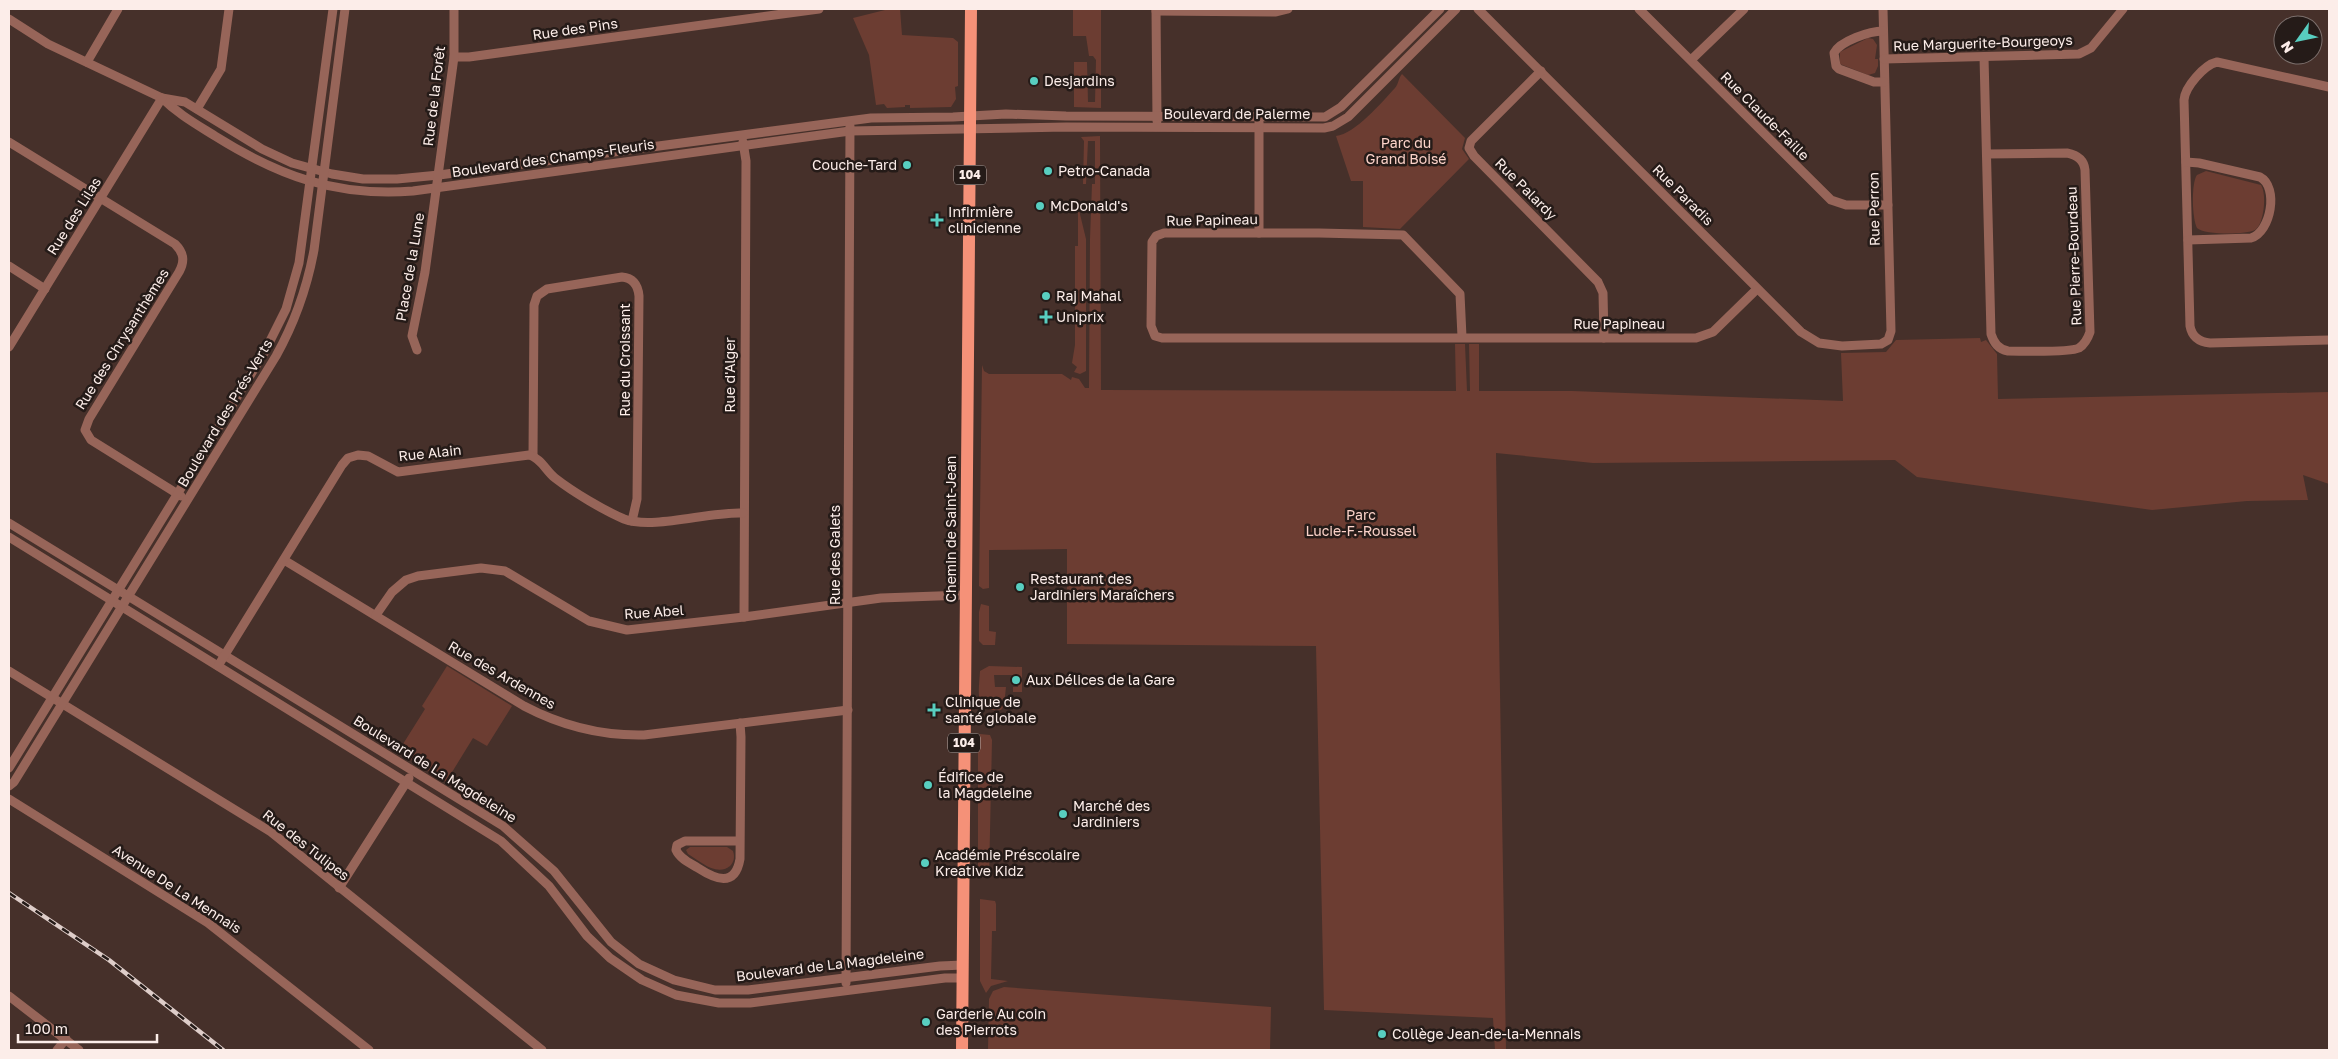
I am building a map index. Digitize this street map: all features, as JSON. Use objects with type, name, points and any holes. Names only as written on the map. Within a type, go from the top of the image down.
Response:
[{"type":"main road","name":"Chemin de Saint-Jean","points":[[962,1050],[971,9]]},
{"type":"street","points":[[87,62],[118,9]]},
{"type":"street","points":[[197,109],[221,69],[229,9]]},
{"type":"street","name":"Boulevard des Prés-Verts","points":[[9,768],[264,353],[286,309],[299,263],[333,9]]},
{"type":"street","name":"Boulevard des Prés-Verts","points":[[9,786],[14,782],[188,500],[276,356],[293,323],[310,272],[323,186],[345,9]]},
{"type":"street","name":"Rue de la Forêt","points":[[437,187],[454,57],[454,9]]},
{"type":"street","name":"Rue des Pins","points":[[454,57],[469,57],[818,9]]},
{"type":"street","points":[[1156,128],[1156,10],[1276,12],[1288,9]]},
{"type":"street","name":"Boulevard de Palerme","points":[[971,116],[1006,114],[1325,116],[1336,112],[1440,9]]},
{"type":"street","name":"Boulevard de Palerme","points":[[971,130],[1324,128],[1343,121],[1456,9]]},
{"type":"street","name":"Rue Paradis","points":[[1478,9],[1801,332],[1819,343],[1834,346],[1877,345],[1885,342],[1890,336]]},
{"type":"street","name":"Rue Claude-Faille","points":[[1639,9],[1831,200],[1846,205],[1888,205]]},
{"type":"street","points":[[1691,60],[1744,9]]},
{"type":"street","name":"Rue Perron","points":[[1883,9],[1890,336]]},
{"type":"street","name":"Rue Marguerite-Bourgeoys","points":[[1884,60],[2084,53],[2091,48],[2123,9]]},
{"type":"street","name":"Boulevard des Champs-Fleuris","points":[[9,19],[48,44],[162,98],[185,102],[267,152],[312,169],[376,180],[439,175],[849,120],[971,116]]},
{"type":"street","points":[[1883,31],[1865,34],[1838,47],[1834,53],[1835,64],[1839,69],[1874,82],[1884,82]]},
{"type":"street","name":"Rue Pierre-Bourdeau","points":[[1984,57],[1987,154],[1993,339],[1999,348],[2008,351],[2069,350],[2080,347],[2087,340],[2090,332],[2085,170],[2083,162],[2076,155],[2067,152],[1987,154]]},
{"type":"street","points":[[2329,87],[2226,63],[2210,64],[2188,89],[2184,97],[2190,326],[2192,334],[2200,341],[2210,344],[2329,340]]},
{"type":"street","name":"Rue Palardy","points":[[1540,72],[1471,141],[1469,148],[1474,156],[1598,282],[1603,293],[1604,338]]},
{"type":"street","name":"Boulevard des Champs-Fleuris","points":[[162,98],[176,112],[274,170],[323,186],[378,192],[407,191],[850,131],[971,130]]},
{"type":"street","name":"Rue des Lilas","points":[[9,347],[162,98]]},
{"type":"street","points":[[1259,117],[1259,233]]},
{"type":"street","name":"Rue des Galets","points":[[847,991],[849,120]]},
{"type":"street","name":"Rue d'Alger","points":[[741,134],[746,170],[744,617]]},
{"type":"street","name":"Rue des Chrysanthèmes","points":[[9,142],[175,244],[181,251],[184,261],[179,272],[88,419],[85,430],[91,440],[188,500]]},
{"type":"street","points":[[2186,162],[2200,163],[2260,177],[2268,183],[2271,194],[2266,225],[2257,236],[2252,238],[2188,240]]},
{"type":"street","name":"Place de la Lune","points":[[417,350],[412,336],[424,277],[437,187]]},
{"type":"street","name":"Rue Papineau","points":[[1462,338],[1460,294],[1402,235],[1164,233],[1156,236],[1151,245],[1151,326],[1155,336],[1162,338],[1462,338],[1604,338],[1705,337],[1717,329],[1757,289]]},
{"type":"street","points":[[9,266],[45,288]]},
{"type":"street","name":"Rue du Croissant","points":[[533,456],[534,305],[537,296],[551,288],[622,278],[630,279],[637,285],[639,296],[637,499],[632,521]]},
{"type":"street","name":"Rue Alain","points":[[218,666],[342,466],[353,456],[363,454],[398,472],[533,456]]},
{"type":"street","points":[[533,456],[559,481],[615,514],[632,521],[657,521],[725,513],[743,513]]},
{"type":"street","name":"Boulevard de La Magdeleine","points":[[9,523],[494,821],[520,839],[554,871],[604,934],[629,957],[656,973],[684,984],[715,990],[742,991],[963,965]]},
{"type":"street","name":"Boulevard de La Magdeleine","points":[[9,537],[493,836],[517,854],[556,893],[594,943],[618,965],[650,984],[686,998],[719,1003],[750,1003],[945,978],[963,978]]},
{"type":"street","name":"Rue des Ardennes","points":[[284,560],[524,706],[552,720],[572,727],[604,734],[638,735],[848,710]]},
{"type":"street","name":"Rue Abel","points":[[376,615],[396,588],[412,578],[489,568],[512,575],[581,618],[609,627],[628,630],[900,596],[965,596]]},
{"type":"street","name":"Rue des Tulipes","points":[[9,672],[270,832],[542,1050]]},
{"type":"street","points":[[740,723],[740,841],[738,869],[732,875],[722,879],[712,877],[684,859],[676,850],[677,845],[685,841],[740,841]]},
{"type":"street","points":[[339,888],[413,771]]},
{"type":"street","name":"Avenue De La Mennais","points":[[9,799],[208,923],[369,1050]]},
{"type":"street","points":[[574,918],[585,910]]},
{"type":"street","points":[[9,996],[79,1050]]},
{"type":"street","points":[[57,1050],[66,1040]]},
{"type":"green space","points":[[889,9],[900,9],[902,35],[953,38],[958,42],[958,86],[955,87],[956,99],[951,107],[910,108],[910,105],[905,105],[905,107],[887,108],[884,104],[876,105],[869,55],[853,18]]},
{"type":"green space","points":[[1073,9],[1101,9],[1101,108],[1074,107],[1074,62],[1087,62],[1088,102],[1095,102],[1096,60],[1093,56],[1089,56],[1086,36],[1073,36]]},
{"type":"green space","points":[[1868,38],[1873,39],[1877,45],[1875,59],[1878,59],[1878,66],[1875,73],[1868,75],[1840,64],[1840,52]]},
{"type":"green space","name":"Parc du Grand Boisé","points":[[1402,74],[1465,138],[1462,149],[1469,159],[1400,229],[1363,227],[1363,181],[1351,181],[1336,136],[1360,124],[1376,109],[1395,88]]},
{"type":"green space","name":"Parc Lucie-F.-Roussel","points":[[1100,136],[1101,390],[1456,391],[1455,344],[1465,344],[1467,391],[1470,391],[1469,344],[1479,344],[1479,391],[1572,391],[1843,401],[1841,353],[1886,352],[1896,340],[1980,338],[1981,342],[1986,340],[1997,354],[1998,399],[2329,392],[2329,484],[2303,475],[2308,500],[2247,501],[2152,510],[1917,477],[1895,460],[1593,463],[1496,453],[1506,1050],[1495,1050],[1493,1018],[1324,1010],[1316,646],[1067,644],[1067,549],[989,550],[989,588],[983,589],[979,586],[982,365],[984,371],[989,374],[1062,374],[1071,380],[1072,377],[1079,379],[1085,388],[1089,388],[1090,239],[1092,184],[1095,184],[1095,141],[1088,141],[1086,184],[1083,184],[1084,141],[1081,137]]},
{"type":"green space","points":[[2206,171],[2261,185],[2264,195],[2264,209],[2261,222],[2255,230],[2225,234],[2208,232],[2197,228],[2193,209],[2194,185],[2197,175]]},
{"type":"green space","points":[[1078,206],[1086,239],[1086,371],[1080,374],[1074,372],[1077,367],[1072,363],[1075,345],[1075,246],[1078,246]]},
{"type":"green space","points":[[981,604],[989,606],[989,631],[996,632],[995,645],[983,645],[979,641],[979,612]]},
{"type":"green space","points":[[447,666],[512,706],[487,746],[473,738],[446,782],[398,752],[425,709],[422,706]]},
{"type":"green space","points":[[989,666],[1022,667],[1022,692],[1013,692],[1013,687],[1018,687],[1018,675],[994,675],[995,687],[1006,687],[1004,706],[1001,710],[986,708],[980,699],[980,671]]},
{"type":"green space","points":[[980,734],[990,735],[992,740],[989,877],[981,875],[978,871],[978,738]]},
{"type":"green space","points":[[690,847],[727,847],[733,851],[733,861],[725,869],[714,869],[688,854],[686,850]]},
{"type":"green space","points":[[980,899],[995,901],[996,904],[996,931],[992,931],[991,979],[1008,981],[991,986],[986,993],[980,981]]},
{"type":"green space","points":[[1004,987],[1271,1007],[1270,1050],[988,1050],[989,999],[993,991]]},
{"type":"railway","points":[[9,893],[109,960],[223,1050]]},
{"type":"place","name":"Desjardins","points":[[1034,81]]},
{"type":"place","name":"Couche-Tard","points":[[907,165]]},
{"type":"place","name":"Petro-Canada","points":[[1048,171]]},
{"type":"place","name":"McDonald's","points":[[1040,206]]},
{"type":"place","name":"Infirmière clinicienne","points":[[937,220]]},
{"type":"place","name":"Raj Mahal","points":[[1046,296]]},
{"type":"place","name":"Uniprix","points":[[1046,317]]},
{"type":"place","name":"Restaurant des Jardiniers Maraîchers","points":[[1020,587]]},
{"type":"place","name":"Aux Délices de la Gare","points":[[1016,680]]},
{"type":"place","name":"Clinique de santé globale","points":[[934,710]]},
{"type":"place","name":"Édifice de la Magdeleine","points":[[928,785]]},
{"type":"place","name":"Marché des Jardiniers","points":[[1063,814]]},
{"type":"place","name":"Académie Préscolaire Kreative Kidz","points":[[925,863]]},
{"type":"place","name":"Garderie Au coin des Pierrots","points":[[926,1022]]},
{"type":"place","name":"Collège Jean-de-la-Mennais","points":[[1382,1034]]}]
